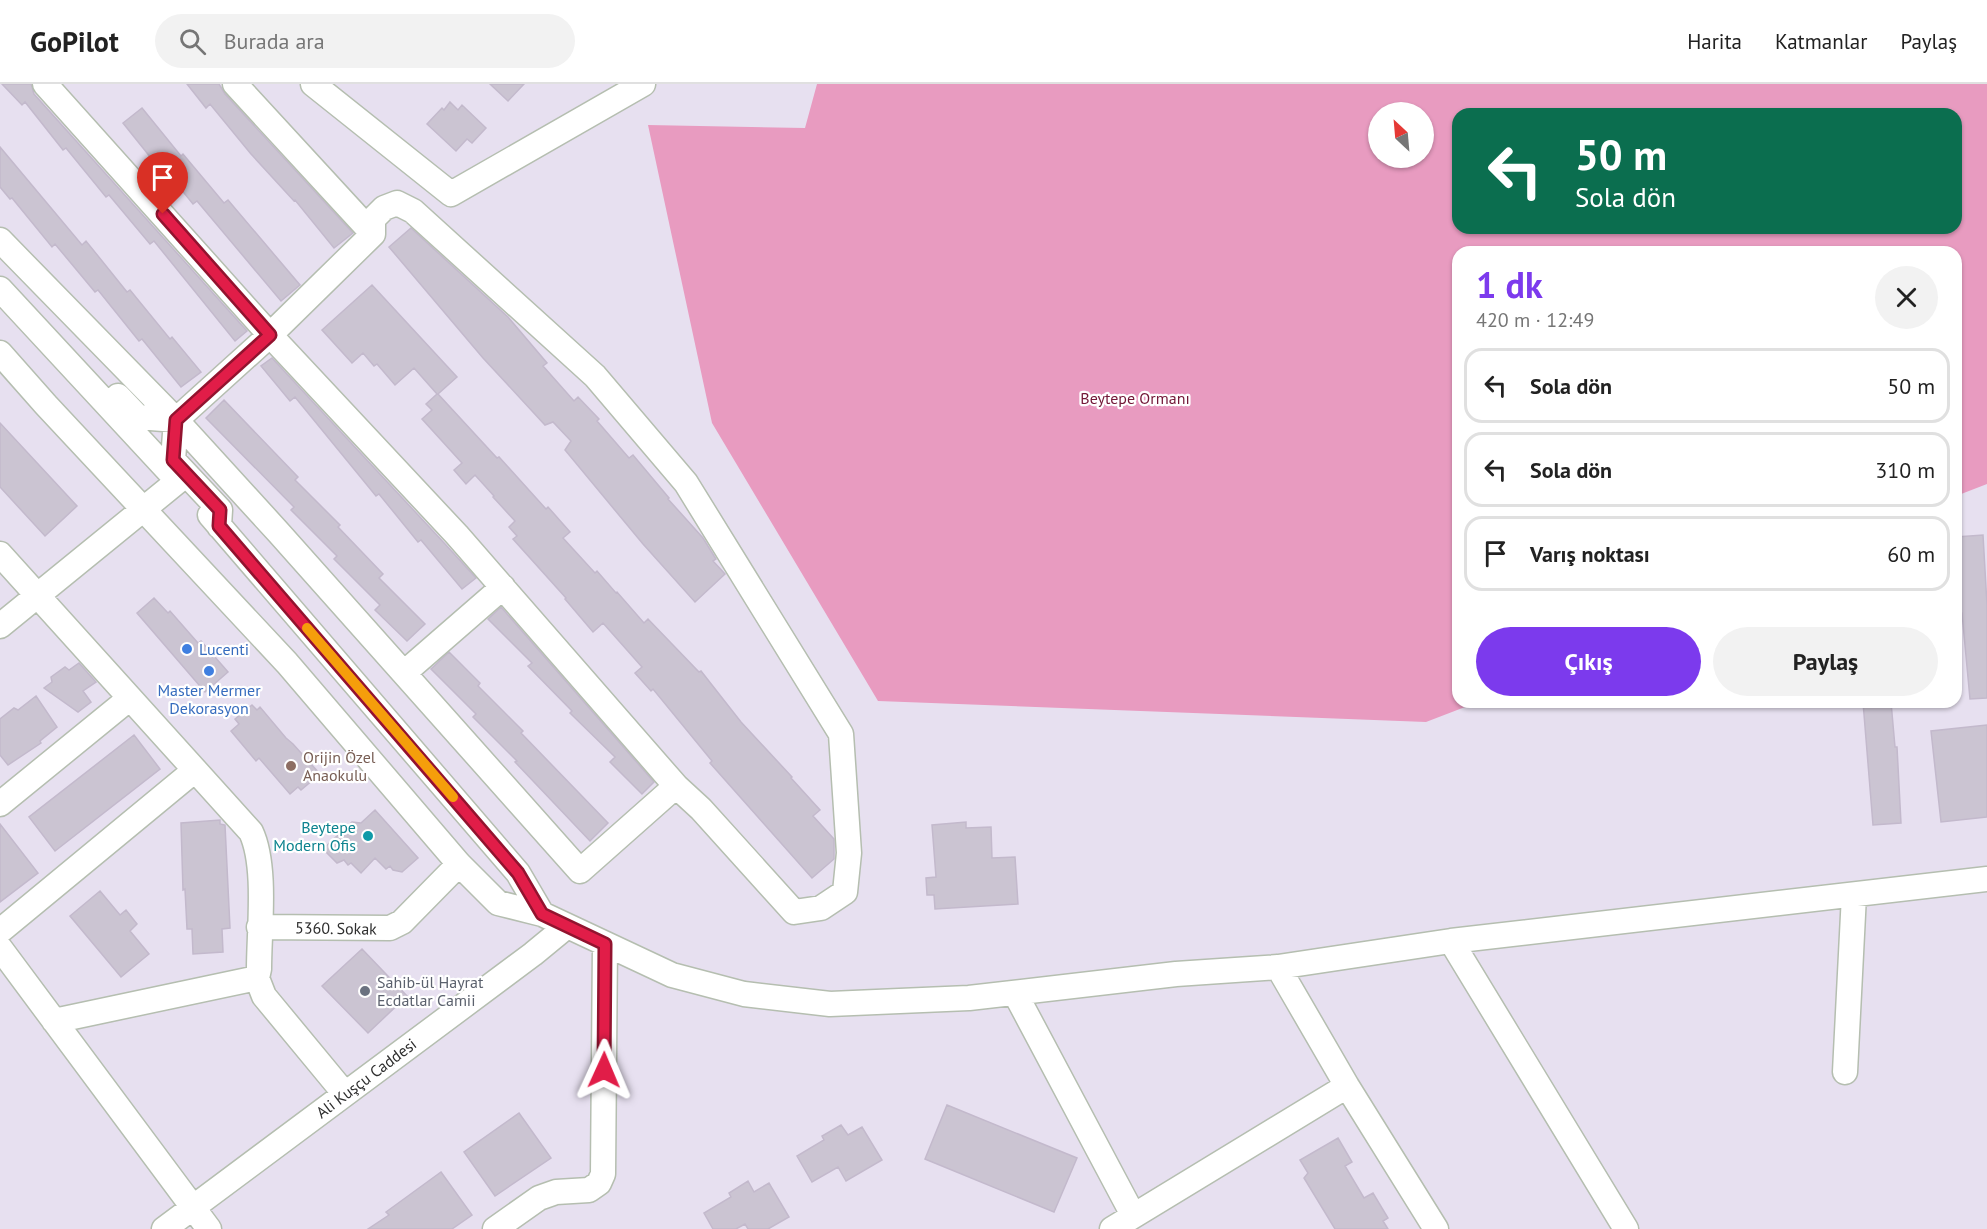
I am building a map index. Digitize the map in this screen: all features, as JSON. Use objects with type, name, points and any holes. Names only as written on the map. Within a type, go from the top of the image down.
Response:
[{"type":"street","points":[[45,84],[270,335],[503,587],[676,786],[701,810],[794,912],[821,908],[845,892],[849,853],[841,734],[686,483],[595,376],[413,211],[397,203],[384,208],[374,219],[373,234],[270,335],[176,420],[173,460],[220,510],[219,526]]},
{"type":"street","points":[[235,84],[373,234]]},
{"type":"street","points":[[313,84],[451,194],[628,87]]},
{"type":"street","points":[[0,240],[176,420],[580,871],[676,786]]},
{"type":"street","points":[[0,289],[219,526],[518,873],[542,914]]},
{"type":"street","points":[[0,353],[287,663],[459,864],[498,903],[542,914],[672,975],[755,996],[830,1004],[969,998],[1176,974],[1278,967],[1451,941],[1987,879]]},
{"type":"street","points":[[62,356],[84,361],[138,417],[176,420]]},
{"type":"street","points":[[0,626],[178,482]]},
{"type":"street","points":[[0,554],[251,832],[257,845],[260,865],[257,978],[264,996],[345,1094]]},
{"type":"street","points":[[404,673],[503,587]]},
{"type":"street","points":[[0,804],[130,698]]},
{"type":"street","points":[[0,931],[195,770]]},
{"type":"street","name":"5360. Sokak","points":[[259,927],[390,928],[402,922],[459,864]]},
{"type":"street","points":[[1845,1072],[1854,895]]},
{"type":"street","name":"Ali Kuşçu Caddesi","points":[[164,1229],[533,954],[567,926]]},
{"type":"street","points":[[1451,941],[1626,1229]]},
{"type":"street","points":[[495,1229],[539,1198],[556,1192],[589,1190],[599,1184],[603,1174],[605,944]]},
{"type":"street","points":[[0,948],[209,1229]]},
{"type":"street","points":[[1278,967],[1347,1086],[1436,1229]]},
{"type":"street","points":[[54,1021],[257,978]]},
{"type":"street","points":[[1015,993],[1133,1215]]},
{"type":"street","points":[[1112,1229],[1347,1086]]},
{"type":"green space","name":"Beytepe Ormanı","points":[[817,84],[1987,84],[1987,484],[1962,494],[1962,246],[1452,246],[1452,708],[1462,708],[1426,722],[878,701],[712,423],[648,125],[805,128]]},
{"type":"building","points":[[2,84],[31,84],[34,94],[247,331],[235,341],[154,241],[150,244],[109,195],[106,197],[66,148],[63,150],[25,102],[22,105]]},
{"type":"building","points":[[187,84],[219,84],[225,94],[353,233],[334,248],[210,104],[206,108]]},
{"type":"building","points":[[490,84],[524,84],[508,101]]},
{"type":"building","points":[[450,102],[458,110],[462,105],[486,128],[472,143],[467,139],[456,151],[427,124]]},
{"type":"building","points":[[142,108],[181,156],[183,154],[224,203],[228,200],[300,285],[281,301],[197,201],[193,204],[154,156],[151,158],[123,123]]},
{"type":"building","points":[[0,147],[82,245],[86,241],[127,292],[130,290],[170,339],[172,337],[201,372],[181,387],[142,339],[139,341],[98,290],[95,292],[55,244],[52,247],[12,198],[10,199],[0,187]]},
{"type":"building","points":[[411,228],[508,317],[547,363],[543,366],[574,401],[578,397],[599,419],[597,421],[629,458],[633,455],[703,538],[716,559],[713,561],[725,574],[695,602],[643,544],[565,450],[571,441],[553,422],[545,425],[483,358],[389,247]]},
{"type":"building","points":[[372,285],[457,377],[438,394],[570,532],[563,538],[595,573],[597,571],[644,623],[648,619],[699,672],[701,671],[741,722],[820,810],[813,816],[834,839],[834,859],[812,878],[710,763],[712,761],[653,689],[651,691],[635,673],[642,667],[603,623],[593,632],[513,539],[517,536],[509,527],[515,521],[494,496],[475,475],[466,484],[454,470],[462,463],[422,419],[432,410],[426,404],[437,394],[414,368],[395,385],[377,364],[374,366],[363,353],[352,363],[322,330]]},
{"type":"building","points":[[272,358],[476,578],[462,589],[421,540],[418,542],[379,494],[376,496],[295,397],[290,401],[261,366]]},
{"type":"building","points":[[224,400],[298,477],[295,480],[340,525],[338,527],[383,574],[379,578],[425,624],[407,641],[375,610],[380,605],[334,559],[337,556],[291,510],[294,507],[206,418]]},
{"type":"building","points":[[0,423],[77,506],[45,536],[0,487]]},
{"type":"building","points":[[1983,535],[1987,605],[1987,698],[1970,699],[1962,613],[1962,537]]},
{"type":"building","points":[[154,598],[168,613],[170,611],[198,643],[201,641],[228,672],[205,692],[137,613]]},
{"type":"building","points":[[501,607],[654,782],[642,794],[610,762],[615,757],[570,713],[572,711],[528,666],[532,663],[488,619]]},
{"type":"building","points":[[449,652],[480,683],[478,686],[523,731],[521,733],[608,823],[590,841],[515,762],[517,761],[473,717],[476,714],[431,669]]},
{"type":"building","points":[[79,663],[96,682],[83,691],[91,702],[78,712],[44,688],[52,682],[51,677],[65,667],[69,670]]},
{"type":"building","points":[[36,696],[57,727],[40,741],[41,743],[8,765],[0,755],[0,719],[14,708],[18,710]]},
{"type":"building","points":[[252,705],[257,710],[260,707],[320,774],[301,790],[298,787],[290,794],[259,758],[256,761],[231,731],[239,724],[235,719]]},
{"type":"building","points":[[1863,708],[1892,708],[1895,747],[1897,747],[1901,823],[1873,825]]},
{"type":"building","points":[[1987,725],[1987,817],[1941,822],[1931,731]]},
{"type":"building","points":[[134,735],[160,769],[55,851],[29,817]]},
{"type":"building","name":"Beytepe Modern Ofis","points":[[375,810],[418,858],[402,872],[393,870],[390,866],[386,869],[375,858],[361,873],[351,863],[348,865],[344,860],[337,863],[323,849],[352,822],[361,823]]},
{"type":"building","points":[[220,820],[220,824],[225,825],[230,928],[222,929],[223,952],[193,954],[192,929],[187,929],[185,889],[183,890],[181,823]]},
{"type":"building","points":[[966,822],[966,828],[991,827],[992,858],[1015,857],[1018,904],[935,909],[934,895],[927,895],[926,878],[936,877],[932,825]]},
{"type":"building","points":[[0,824],[38,873],[0,902]]},
{"type":"building","points":[[100,891],[120,915],[126,910],[137,924],[130,931],[149,954],[121,977],[70,916]]},
{"type":"building","name":"Sahib-ül Hayrat Ecdatlar Camii","points":[[362,949],[407,996],[368,1033],[322,986]]},
{"type":"building","points":[[947,1105],[1077,1158],[1054,1212],[925,1159]]},
{"type":"building","points":[[519,1113],[551,1158],[495,1196],[464,1152]]},
{"type":"building","points":[[841,1125],[848,1135],[862,1127],[882,1160],[846,1181],[838,1167],[812,1182],[797,1156],[824,1140],[822,1136]]},
{"type":"building","points":[[1338,1138],[1352,1162],[1345,1166],[1364,1198],[1373,1193],[1388,1218],[1383,1221],[1388,1229],[1335,1229],[1304,1178],[1308,1173],[1300,1160]]},
{"type":"building","points":[[441,1172],[472,1215],[452,1229],[368,1229],[389,1215],[386,1212]]},
{"type":"building","points":[[748,1181],[754,1192],[769,1183],[789,1217],[768,1229],[748,1229],[745,1224],[736,1229],[713,1229],[704,1213],[731,1197],[729,1193]]},
{"type":"slow traffic","points":[[307,628],[453,797]]},
{"type":"place","name":"Lucenti","points":[[187,649]]},
{"type":"place","name":"Master Mermer Dekorasyon","points":[[209,671]]},
{"type":"place","name":"Orijin Özel Anaokulu","points":[[291,766]]},
{"type":"place","name":"Beytepe Modern Ofis","points":[[368,836]]},
{"type":"place","name":"Sahib-ül Hayrat Ecdatlar Camii","points":[[365,991]]},
{"type":"route","points":[[163,214],[270,335],[176,420],[173,460],[220,510],[219,526],[518,873],[542,914],[605,944],[604,1070]]}]
